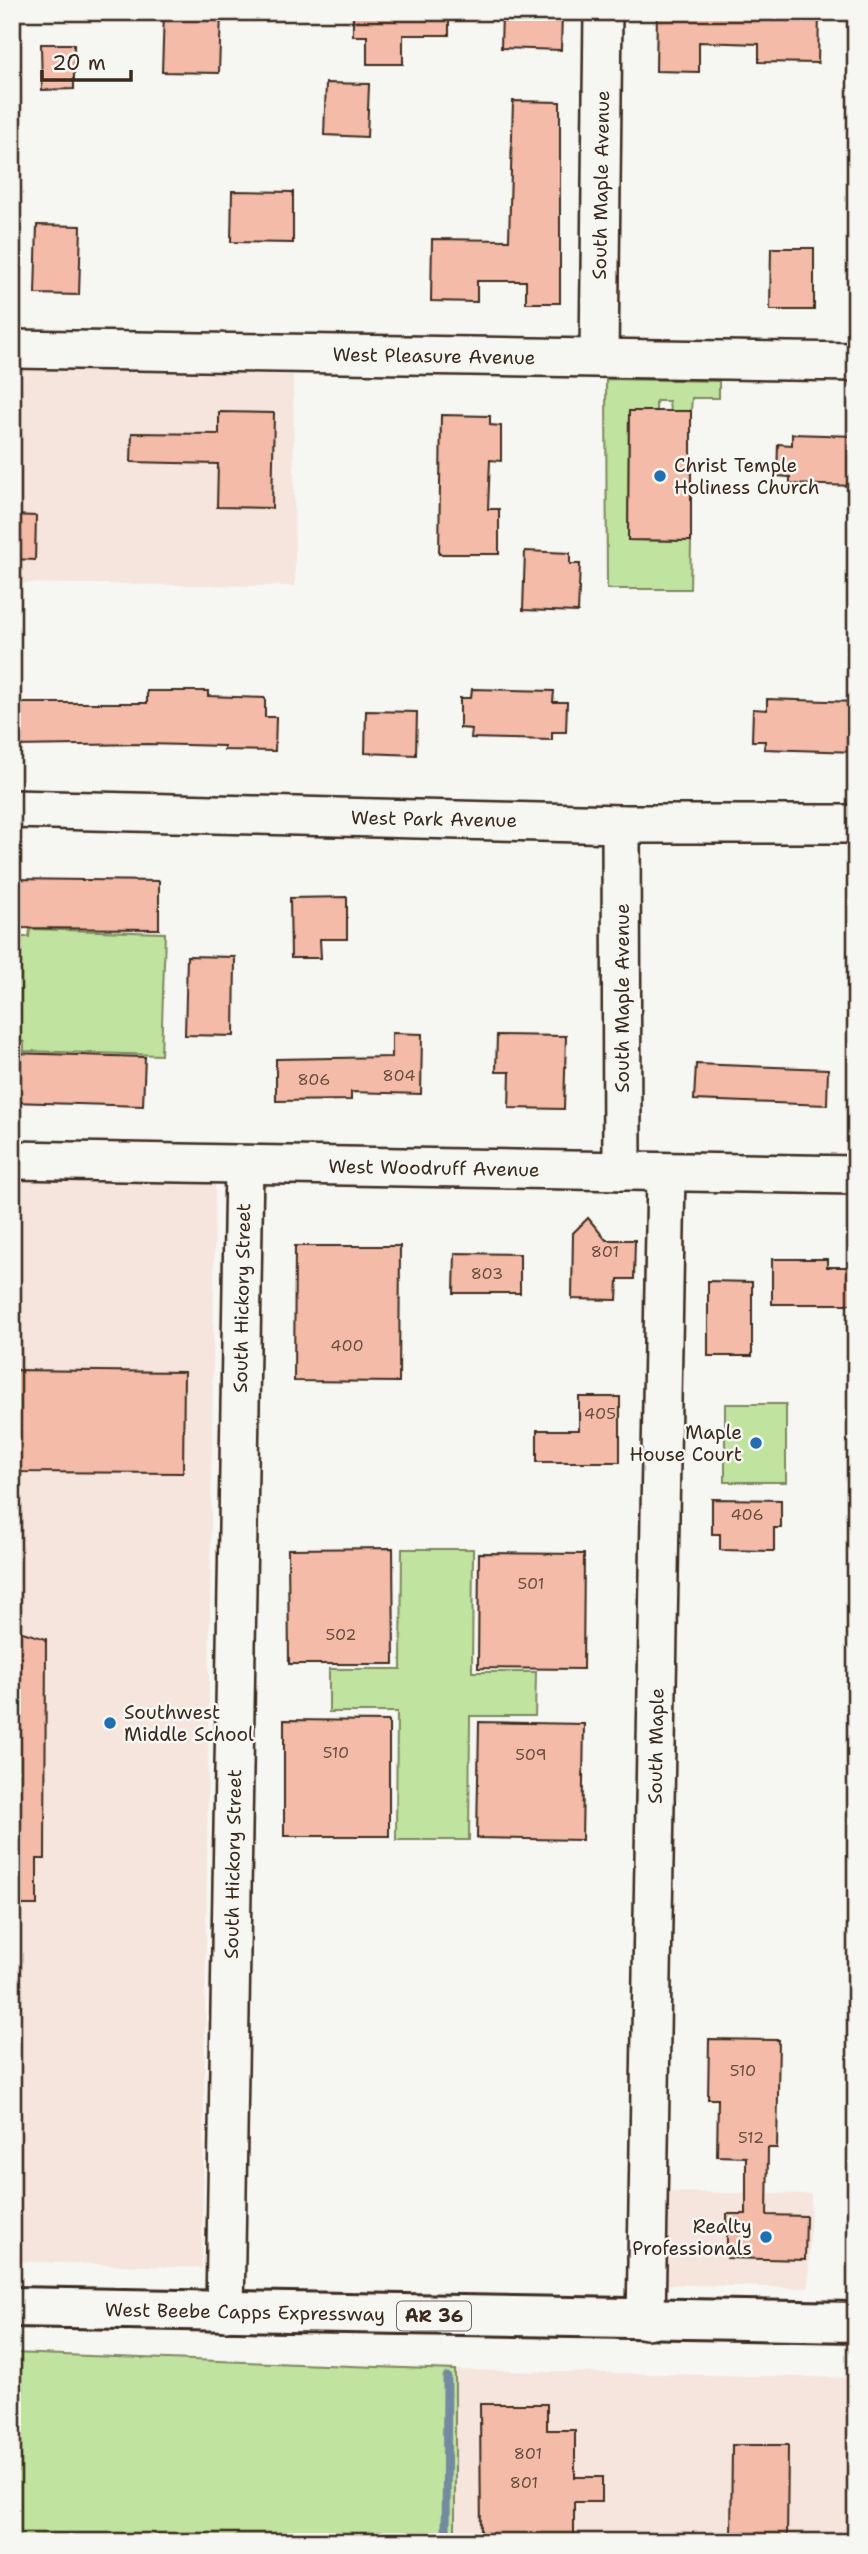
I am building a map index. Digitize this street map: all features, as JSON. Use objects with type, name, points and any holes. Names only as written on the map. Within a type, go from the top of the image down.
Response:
[{"type":"main road","name":"West Beebe Capps Expressway","points":[[12,2307],[856,2322]]},
{"type":"street","name":"South Maple Avenue","points":[[599,358],[603,12]]},
{"type":"street","name":"West Pleasure Avenue","points":[[12,349],[856,362]]},
{"type":"street","name":"West Park Avenue","points":[[12,809],[621,824],[856,824]]},
{"type":"street","name":"South Maple Avenue","points":[[621,824],[622,1171]]},
{"type":"street","name":"West Woodruff Avenue","points":[[12,1160],[856,1175]]},
{"type":"street","name":"South Hickory Street","points":[[225,2312],[244,1165]]},
{"type":"street","name":"South Maple","points":[[646,2320],[666,1172]]},
{"type":"shaded area","points":[[12,370],[293,375],[295,586],[12,583]]},
{"type":"shaded area","name":"Southwest Middle School","points":[[12,1180],[215,1184],[202,2268],[12,2261]]},
{"type":"shaded area","points":[[665,2192],[811,2194],[808,2288],[664,2284]]},
{"type":"shaded area","points":[[455,2370],[856,2378],[856,2542],[455,2542]]},
{"type":"green space","points":[[606,379],[719,381],[719,398],[692,398],[691,411],[670,411],[669,401],[656,401],[656,411],[629,411],[628,540],[691,541],[690,589],[607,589]]},
{"type":"green space","points":[[30,929],[165,933],[161,1055],[24,1051],[24,1042],[12,1042],[12,937],[29,937]]},
{"type":"green space","name":"Maple House Court","points":[[725,1404],[786,1404],[786,1482],[725,1482]]},
{"type":"green space","points":[[402,1549],[473,1549],[472,1672],[536,1672],[535,1716],[470,1716],[469,1840],[396,1840],[397,1712],[329,1712],[329,1669],[401,1669]]},
{"type":"green space","points":[[12,2353],[455,2370],[455,2542],[12,2542]]},
{"type":"building","points":[[164,12],[221,12],[219,73],[162,72]]},
{"type":"building","points":[[353,12],[449,12],[449,35],[403,35],[403,64],[367,64],[367,36],[353,36]]},
{"type":"building","points":[[502,12],[562,12],[561,50],[501,48]]},
{"type":"building","points":[[657,12],[819,12],[818,63],[759,62],[759,44],[699,42],[699,72],[656,71]]},
{"type":"building","points":[[41,44],[74,44],[74,89],[42,90]]},
{"type":"building","points":[[326,83],[369,84],[367,137],[324,135]]},
{"type":"building","points":[[513,101],[560,102],[560,303],[526,303],[526,281],[477,281],[477,302],[431,301],[432,239],[509,240]]},
{"type":"building","points":[[232,191],[293,192],[293,243],[231,242]]},
{"type":"building","points":[[37,225],[81,226],[79,295],[35,294]]},
{"type":"building","points":[[771,248],[814,248],[814,310],[770,310]]},
{"type":"building","name":"Christ Temple Holiness Church","points":[[629,411],[691,411],[691,541],[628,540]]},
{"type":"building","points":[[219,412],[274,413],[272,508],[217,507],[218,464],[131,462],[132,433],[219,434]]},
{"type":"building","points":[[441,415],[490,416],[490,425],[501,426],[501,461],[490,460],[488,509],[499,509],[499,554],[439,554]]},
{"type":"building","points":[[792,434],[856,436],[856,486],[790,484],[790,477],[777,476],[778,444],[792,445]]},
{"type":"building","points":[[12,515],[36,516],[35,560],[12,559]]},
{"type":"building","points":[[525,551],[570,553],[570,564],[580,564],[578,612],[523,610]]},
{"type":"building","points":[[472,689],[554,691],[553,702],[567,702],[566,732],[552,732],[552,740],[471,738],[472,729],[460,728],[460,698],[471,698]]},
{"type":"building","points":[[147,691],[208,691],[208,696],[265,698],[265,717],[276,717],[275,751],[224,750],[224,746],[147,744],[12,746],[12,703],[147,703]]},
{"type":"building","points":[[767,699],[856,702],[856,752],[764,749],[765,741],[752,741],[753,709],[767,710]]},
{"type":"building","points":[[366,711],[417,712],[416,755],[365,753]]},
{"type":"building","points":[[12,879],[159,881],[159,929],[12,928]]},
{"type":"building","points":[[347,897],[347,939],[320,939],[321,958],[291,958],[290,898]]},
{"type":"building","points":[[187,956],[235,957],[234,1036],[185,1035]]},
{"type":"building","points":[[392,1033],[422,1034],[421,1094],[351,1092],[351,1100],[276,1101],[276,1059],[392,1057]]},
{"type":"building","points":[[497,1035],[566,1036],[564,1109],[509,1108],[510,1072],[496,1072]]},
{"type":"building","points":[[12,1053],[145,1057],[143,1106],[12,1102]]},
{"type":"building","points":[[696,1064],[828,1069],[827,1105],[694,1100]]},
{"type":"building","points":[[588,1218],[606,1240],[635,1240],[634,1279],[618,1279],[617,1300],[572,1299],[573,1233]]},
{"type":"building","points":[[295,1246],[400,1246],[399,1382],[294,1381]]},
{"type":"building","points":[[455,1253],[520,1254],[520,1293],[454,1293]]},
{"type":"building","points":[[772,1259],[827,1259],[827,1267],[856,1267],[856,1304],[772,1304]]},
{"type":"building","points":[[708,1281],[752,1282],[752,1356],[708,1356]]},
{"type":"building","points":[[12,1370],[184,1372],[183,1473],[12,1472]]},
{"type":"building","points":[[579,1397],[620,1397],[620,1462],[537,1462],[537,1430],[579,1430]]},
{"type":"building","points":[[712,1499],[781,1500],[781,1528],[774,1528],[774,1551],[720,1550],[720,1534],[712,1534]]},
{"type":"building","points":[[393,1548],[394,1664],[289,1664],[288,1549]]},
{"type":"building","points":[[479,1553],[584,1554],[583,1669],[478,1668]]},
{"type":"building","points":[[12,1629],[46,1639],[45,1859],[37,1859],[37,1905],[12,1905]]},
{"type":"building","points":[[284,1720],[389,1721],[389,1836],[284,1836]]},
{"type":"building","points":[[479,1722],[584,1724],[582,1840],[477,1838]]},
{"type":"building","points":[[709,2039],[779,2040],[777,2148],[768,2148],[767,2215],[806,2216],[805,2260],[727,2258],[727,2214],[746,2214],[746,2157],[717,2156],[718,2099],[708,2099]]},
{"type":"building","points":[[480,2404],[547,2404],[547,2430],[575,2430],[575,2477],[602,2477],[602,2502],[574,2502],[574,2542],[481,2542]]},
{"type":"building","points":[[732,2445],[788,2445],[787,2542],[731,2542]]},
{"type":"waterway","points":[[446,2542],[447,2377]]},
{"type":"place","name":"Christ Temple Holiness Church","points":[[660,476]]},
{"type":"place","name":"Maple House Court","points":[[756,1443]]},
{"type":"place","name":"Southwest Middle School","points":[[110,1723]]},
{"type":"place","name":"Realty Professionals","points":[[766,2237]]}]
